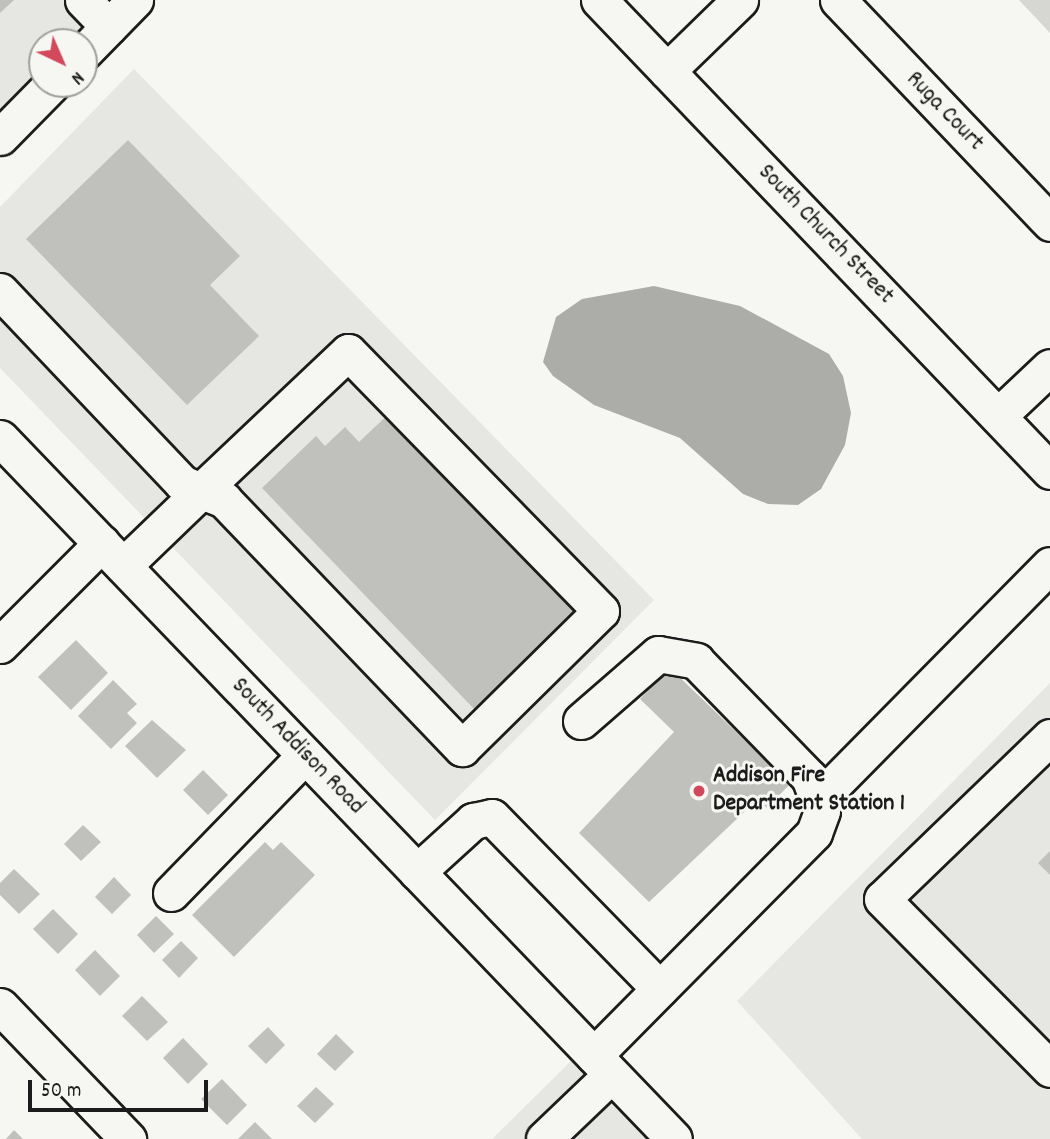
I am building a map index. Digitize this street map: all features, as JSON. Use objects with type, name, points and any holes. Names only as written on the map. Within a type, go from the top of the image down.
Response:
[{"type":"street","points":[[83,0],[109,27]]},
{"type":"street","points":[[98,38],[135,0]]},
{"type":"street","name":"South Church Street","points":[[599,0],[1050,471]]},
{"type":"street","points":[[667,71],[740,0]]},
{"type":"street","name":"Ruga Court","points":[[838,0],[1050,223]]},
{"type":"street","points":[[0,137],[38,98]]},
{"type":"street","points":[[0,291],[182,483],[201,491],[224,500],[462,748],[601,611],[348,352],[201,491],[112,555],[0,645]]},
{"type":"street","points":[[998,416],[1050,367]]},
{"type":"street","name":"South Addison Road","points":[[0,438],[674,1139]]},
{"type":"street","points":[[544,1139],[660,989],[814,833],[820,798],[1050,565]]},
{"type":"street","points":[[581,721],[658,654],[696,661],[809,777],[820,798]]},
{"type":"street","points":[[1050,737],[882,899],[1050,1069]]},
{"type":"street","points":[[171,892],[305,755]]},
{"type":"street","points":[[417,872],[473,821],[492,817],[660,989]]},
{"type":"street","points":[[0,1006],[128,1139]]},
{"type":"shaded area","points":[[0,0],[121,0],[93,28],[28,28],[28,93],[0,122]]},
{"type":"shaded area","points":[[1019,0],[1050,0],[1050,33]]},
{"type":"shaded area","points":[[134,69],[654,600],[435,820],[0,368],[0,207]]},
{"type":"shaded area","points":[[654,286],[740,306],[829,354],[843,376],[851,413],[845,445],[821,489],[798,505],[768,504],[743,494],[680,438],[594,405],[553,376],[543,362],[556,317],[582,299]]},
{"type":"shaded area","points":[[1050,683],[1050,1139],[862,1139],[737,1001]]},
{"type":"shaded area","points":[[571,1061],[646,1139],[492,1139]]},
{"type":"building","points":[[0,0],[14,0],[0,13]]},
{"type":"building","points":[[128,140],[240,256],[210,285],[259,336],[187,405],[26,239]]},
{"type":"building","points":[[395,408],[586,606],[476,711],[262,488],[316,436],[325,446],[345,427],[359,442]]},
{"type":"building","points":[[76,640],[108,673],[71,710],[38,677]]},
{"type":"building","name":"Addison Fire Department Station 1","points":[[670,668],[790,784],[767,808],[758,799],[649,902],[579,833],[674,732],[640,699]]},
{"type":"building","points":[[113,680],[137,704],[127,713],[137,723],[111,749],[78,716]]},
{"type":"building","points":[[152,720],[186,750],[157,778],[125,746]]},
{"type":"building","points":[[203,770],[228,795],[208,815],[183,790]]},
{"type":"building","points":[[785,795],[791,802],[781,812],[774,806]]},
{"type":"building","points":[[83,825],[101,842],[81,861],[64,844]]},
{"type":"building","points":[[265,842],[273,850],[281,842],[315,875],[234,957],[192,915]]},
{"type":"building","points":[[1050,851],[1050,875],[1038,863]]},
{"type":"building","points":[[14,869],[40,894],[19,914],[0,895],[0,883]]},
{"type":"building","points":[[114,877],[131,895],[112,914],[95,897]]},
{"type":"building","points":[[53,909],[78,934],[58,954],[33,929]]},
{"type":"building","points":[[156,916],[174,934],[154,953],[137,935]]},
{"type":"building","points":[[181,941],[198,958],[179,978],[162,960]]},
{"type":"building","points":[[95,950],[120,976],[100,996],[75,970]]},
{"type":"building","points":[[142,996],[168,1022],[147,1041],[122,1016]]},
{"type":"building","points":[[268,1027],[285,1045],[266,1064],[248,1046]]},
{"type":"building","points":[[336,1034],[354,1052],[335,1071],[317,1054]]},
{"type":"building","points":[[183,1038],[208,1064],[188,1084],[163,1058]]},
{"type":"building","points":[[222,1079],[247,1105],[227,1125],[201,1099]]},
{"type":"building","points":[[316,1087],[334,1104],[315,1123],[297,1106]]},
{"type":"building","points":[[255,1122],[272,1139],[238,1139]]},
{"type":"building","points":[[14,1130],[23,1139],[6,1139]]},
{"type":"place","name":"Addison Fire Department Station 1","points":[[699,791]]}]
